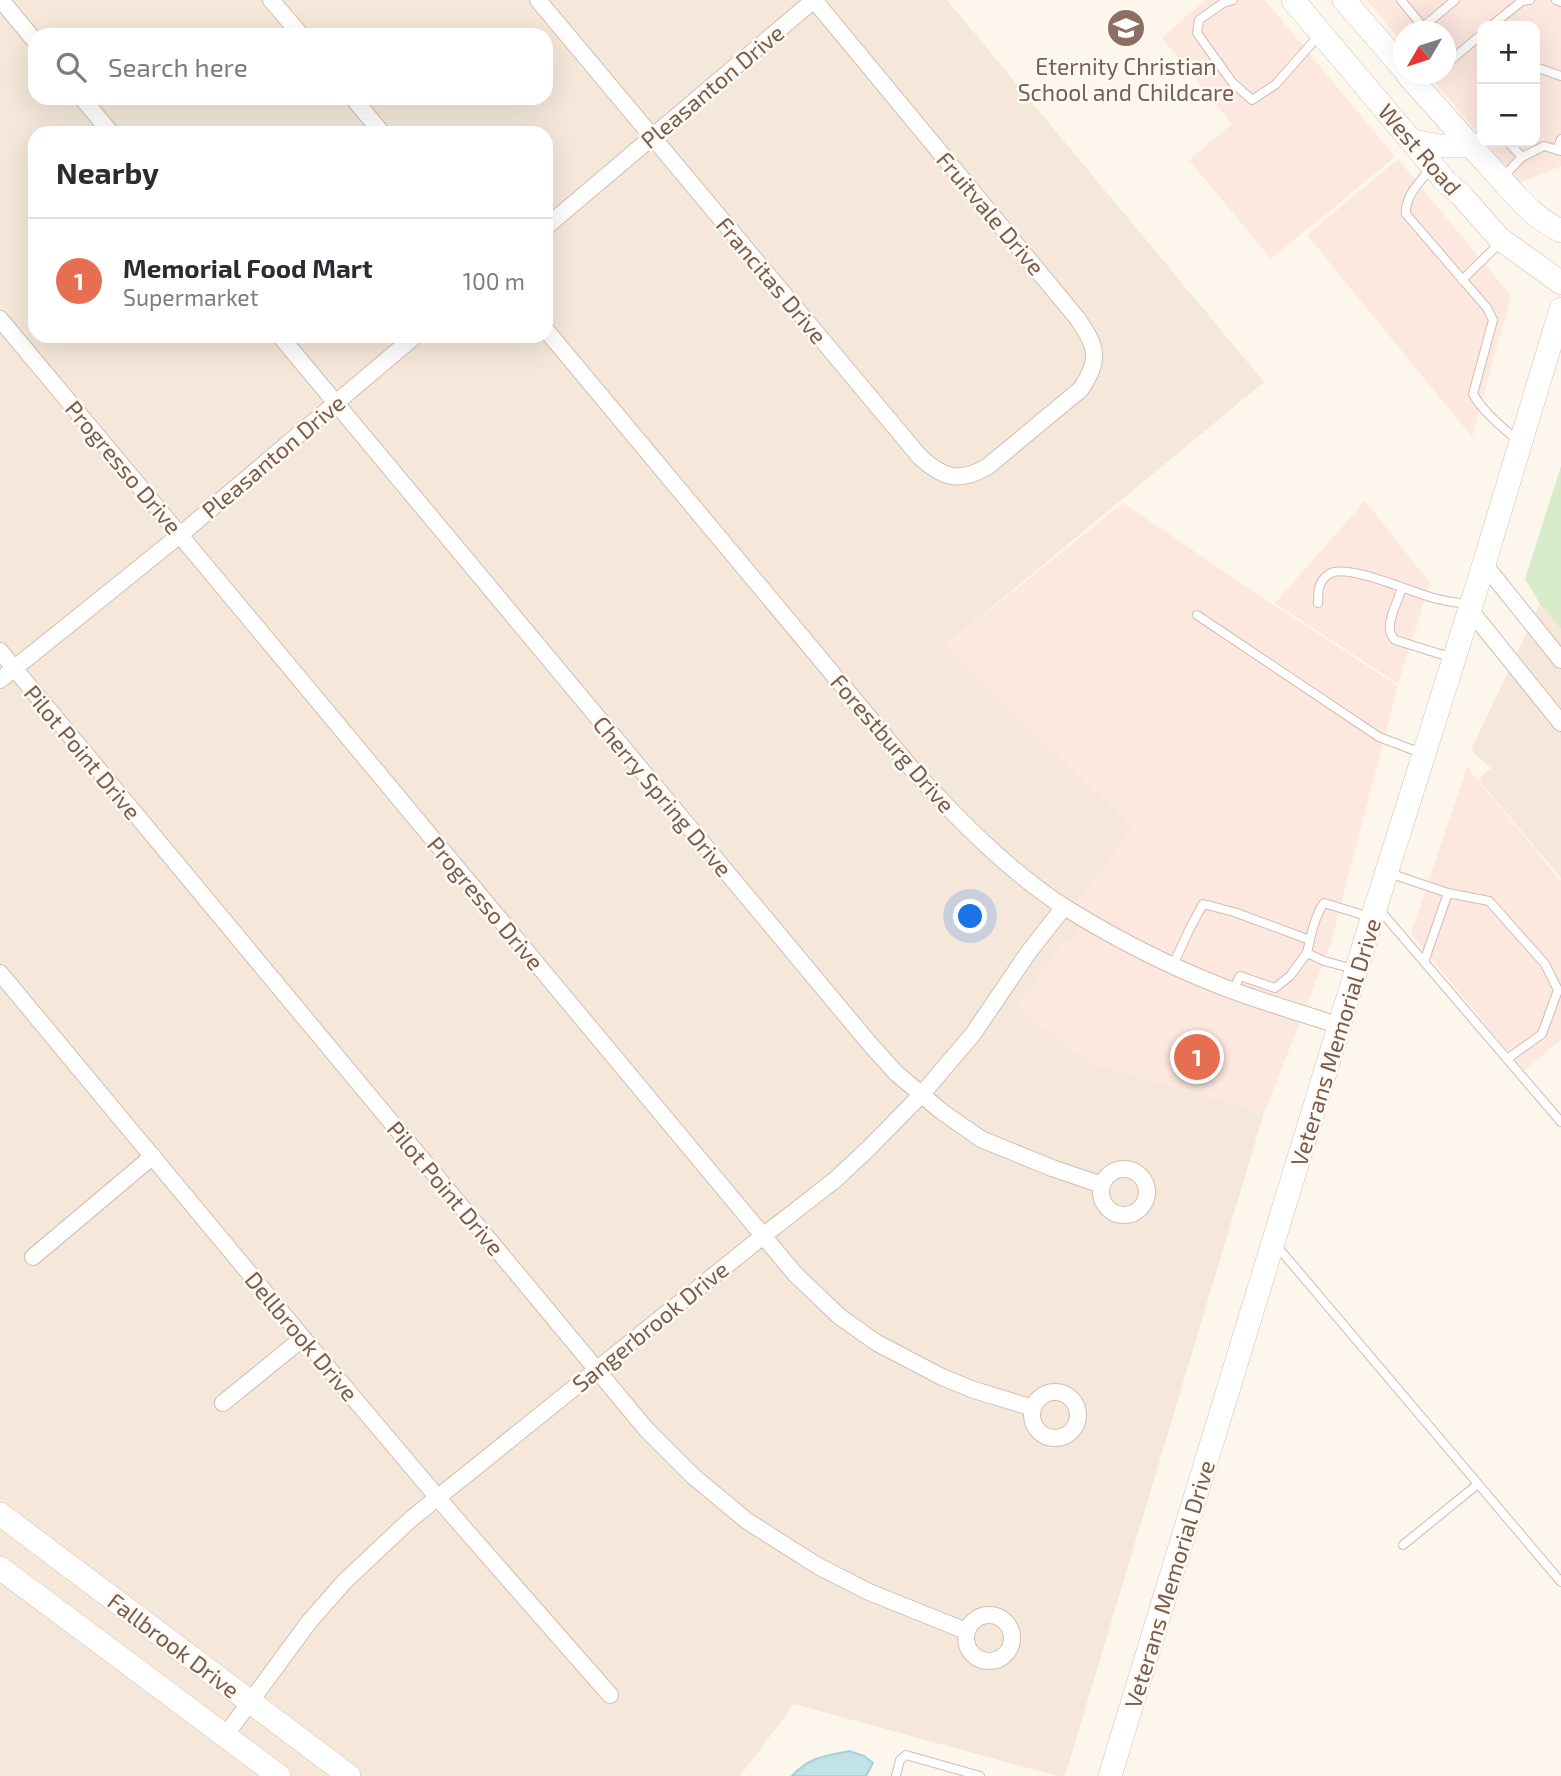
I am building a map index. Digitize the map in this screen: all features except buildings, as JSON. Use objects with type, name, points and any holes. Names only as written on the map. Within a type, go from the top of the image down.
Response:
[{"type":"main road","name":"West Road","points":[[1293,0],[1433,165],[1503,240],[1561,283]]},
{"type":"main road","points":[[1345,0],[1393,54]]},
{"type":"main road","name":"West Road","points":[[1417,84],[1476,140],[1501,179],[1524,206],[1546,224],[1561,230]]},
{"type":"main road","points":[[1413,141],[1440,146],[1476,140]]},
{"type":"main road","name":"Veterans Memorial Drive","points":[[1110,1776],[1561,309]]},
{"type":"main road","name":"Fallbrook Drive","points":[[3,1524],[349,1776]]},
{"type":"main road","name":"Fallbrook Drive","points":[[0,1568],[279,1776]]},
{"type":"street","points":[[1,0],[28,33]]},
{"type":"street","points":[[271,0],[294,28]]},
{"type":"street","name":"Francitas Drive","points":[[538,0],[932,468],[946,475],[961,477],[974,474],[987,467],[1033,429]]},
{"type":"street","name":"Pleasanton Drive","points":[[553,220],[814,0]]},
{"type":"street","name":"Fruitvale Drive","points":[[814,0],[1091,338],[1095,356],[1092,372],[1081,389],[1033,429]]},
{"type":"street","points":[[88,105],[105,126]]},
{"type":"street","points":[[359,105],[376,126]]},
{"type":"street","name":"Progresso Drive","points":[[0,320],[795,1275],[840,1317],[897,1354],[974,1390],[1033,1408]]},
{"type":"street","name":"Forestburg Drive","points":[[553,338],[912,769],[977,836],[1065,907],[1121,939],[1173,965],[1233,990],[1340,1026]]},
{"type":"street","name":"Cherry Spring Drive","points":[[286,343],[869,1043],[897,1073],[941,1111],[981,1139],[1102,1185]]},
{"type":"street","name":"Pleasanton Drive","points":[[0,680],[180,535],[407,343]]},
{"type":"street","points":[[1484,564],[1561,660]]},
{"type":"street","points":[[1470,608],[1561,723]]},
{"type":"street","name":"Pilot Point Drive","points":[[0,652],[646,1429],[693,1476],[747,1521],[818,1566],[869,1592],[966,1631]]},
{"type":"street","name":"Sangerbrook Drive","points":[[225,1736],[309,1622],[345,1581],[411,1520],[835,1179],[922,1094],[973,1034],[1028,953],[1065,907]]},
{"type":"street","name":"Dellbrook Drive","points":[[1,976],[303,1338],[610,1695]]},
{"type":"street","points":[[33,1257],[153,1156]]},
{"type":"street","points":[[223,1403],[303,1338]]},
{"type":"lane","points":[[1233,0],[1223,3],[1199,20],[1197,33],[1233,82],[1252,100],[1276,84],[1321,33]]},
{"type":"lane","points":[[1401,0],[1416,21]]},
{"type":"lane","points":[[1433,21],[1455,0]]},
{"type":"lane","points":[[1498,21],[1522,1],[1530,0]]},
{"type":"lane","points":[[1556,0],[1561,2]]},
{"type":"lane","points":[[1456,56],[1477,38]]},
{"type":"lane","points":[[1540,69],[1561,76]]},
{"type":"lane","points":[[1501,179],[1522,157],[1544,146],[1559,151],[1561,139]]},
{"type":"lane","points":[[1513,147],[1522,157]]},
{"type":"lane","points":[[1433,165],[1408,198],[1406,214],[1493,320],[1473,394],[1488,414],[1520,443]]},
{"type":"lane","points":[[1462,280],[1503,240]]},
{"type":"lane","points":[[1318,603],[1318,587],[1331,572],[1345,571],[1360,573],[1430,598],[1470,608]]},
{"type":"lane","points":[[1402,588],[1390,622],[1392,636],[1395,640],[1454,659]]},
{"type":"lane","points":[[1197,615],[1379,737],[1424,754]]},
{"type":"lane","points":[[1387,872],[1448,893],[1489,901],[1545,964],[1558,990],[1542,1034],[1507,1059]]},
{"type":"lane","points":[[1424,962],[1448,893]]},
{"type":"lane","points":[[1233,990],[1240,976],[1275,988],[1290,976],[1307,953],[1324,903],[1374,912],[1424,962],[1561,1122]]},
{"type":"lane","points":[[1173,965],[1203,904],[1310,940]]},
{"type":"lane","points":[[1307,953],[1324,961],[1357,970]]},
{"type":"lane","points":[[1274,1242],[1561,1582]]},
{"type":"lane","points":[[1403,1545],[1478,1484]]},
{"type":"lane","points":[[895,1776],[900,1760],[906,1755],[980,1776]]},
{"type":"shaded area","points":[[0,0],[947,0],[1264,382],[945,646],[1133,827],[1078,903],[1091,912],[1073,941],[1061,943],[1090,1063],[1264,1113],[1065,1776],[794,1704],[740,1776],[0,1776]]},
{"type":"shaded area","points":[[1205,0],[1265,0],[1395,157],[1271,259],[1189,160],[1232,124],[1162,38]]},
{"type":"shaded area","points":[[1367,0],[1561,0],[1561,166],[1520,183],[1489,147],[1540,147],[1540,21],[1477,21],[1477,132],[1436,84],[1456,84],[1456,21],[1393,21],[1393,32]]},
{"type":"shaded area","points":[[1398,159],[1511,296],[1472,437],[1307,235]]},
{"type":"shaded area","points":[[1365,501],[1430,583],[1398,684],[1275,603]]},
{"type":"shaded area","points":[[1123,503],[1398,686],[1330,946],[1264,1113],[1090,1063],[1017,1008],[1062,943],[1073,941],[1091,913],[1077,904],[1132,827],[945,646]]},
{"type":"shaded area","points":[[1540,604],[1561,629],[1561,878],[1478,779],[1491,768],[1471,750]]},
{"type":"shaded area","points":[[1467,767],[1561,881],[1561,1039],[1524,1071],[1411,934]]},
{"type":"green space","points":[[1561,466],[1561,629],[1540,604],[1525,579]]},
{"type":"water","points":[[849,1751],[864,1756],[873,1763],[866,1776],[792,1776],[811,1761]]},
{"type":"place","name":"Eternity Christian School and Childcare","points":[[1126,28]]},
{"type":"place","name":"Memorial Food Mart","points":[[1197,1057]]}]
